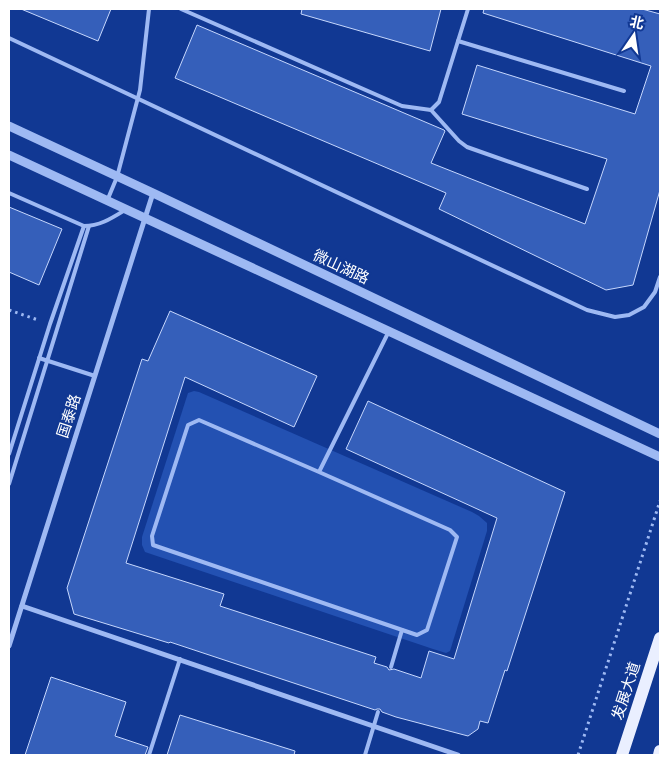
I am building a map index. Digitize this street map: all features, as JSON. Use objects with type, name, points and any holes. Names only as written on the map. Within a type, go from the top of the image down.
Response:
[{"type":"main road","name":"发展大道","points":[[622,755],[660,638]]},
{"type":"main road","points":[[659,755],[660,751]]},
{"type":"street","name":"微山湖路","points":[[9,126],[660,434]]},
{"type":"street","points":[[9,155],[660,457]]},
{"type":"street","name":"国泰路","points":[[9,646],[153,193]]},
{"type":"street","points":[[22,606],[458,755]]},
{"type":"lane","points":[[107,201],[117,177],[140,90],[149,9]]},
{"type":"lane","points":[[181,9],[402,106],[431,110],[459,141],[467,147],[587,188]]},
{"type":"lane","points":[[431,110],[439,102],[468,9]]},
{"type":"lane","points":[[9,38],[587,310],[615,317],[629,315],[644,307],[655,292],[660,278]]},
{"type":"lane","points":[[458,41],[624,91]]},
{"type":"lane","points":[[9,193],[84,226],[104,223],[126,210]]},
{"type":"lane","points":[[9,454],[50,324],[84,226]]},
{"type":"lane","points":[[9,484],[89,226]]},
{"type":"lane","points":[[319,472],[389,331]]},
{"type":"lane","points":[[39,358],[95,376]]},
{"type":"lane","points":[[199,420],[319,472],[450,530],[457,537],[426,630],[418,636],[153,545],[152,536],[188,425],[199,420]]},
{"type":"lane","points":[[391,667],[402,630]]},
{"type":"lane","points":[[149,755],[180,659]]},
{"type":"lane","points":[[365,755],[378,712]]},
{"type":"path","points":[[9,310],[50,324]]},
{"type":"path","points":[[578,755],[660,501]]},
{"type":"shaded area","points":[[194,391],[472,512],[487,523],[487,531],[450,651],[446,653],[433,649],[145,552],[142,545],[142,537],[188,393]]},
{"type":"building","points":[[21,9],[111,9],[98,41]]},
{"type":"building","points":[[302,9],[441,9],[430,51],[301,14]]},
{"type":"building","points":[[484,9],[642,9],[660,14],[660,190],[633,285],[606,290],[439,209],[446,193],[175,78],[197,25],[444,130],[431,163],[585,224],[607,159],[462,114],[477,65],[635,114],[651,66],[483,13]]},
{"type":"building","points":[[9,207],[62,229],[39,285],[9,272]]},
{"type":"building","points":[[170,311],[317,376],[294,427],[185,377],[126,563],[224,594],[220,606],[376,657],[374,663],[387,667],[389,670],[394,669],[421,678],[429,651],[454,659],[497,518],[346,449],[368,401],[565,492],[507,671],[505,670],[488,723],[480,721],[478,729],[468,736],[396,717],[382,712],[380,709],[375,710],[170,642],[74,614],[67,588],[142,359],[148,361]]},
{"type":"building","points":[[51,677],[126,702],[115,736],[148,747],[145,755],[25,755]]},
{"type":"building","points":[[180,715],[295,751],[294,755],[167,755]]}]
